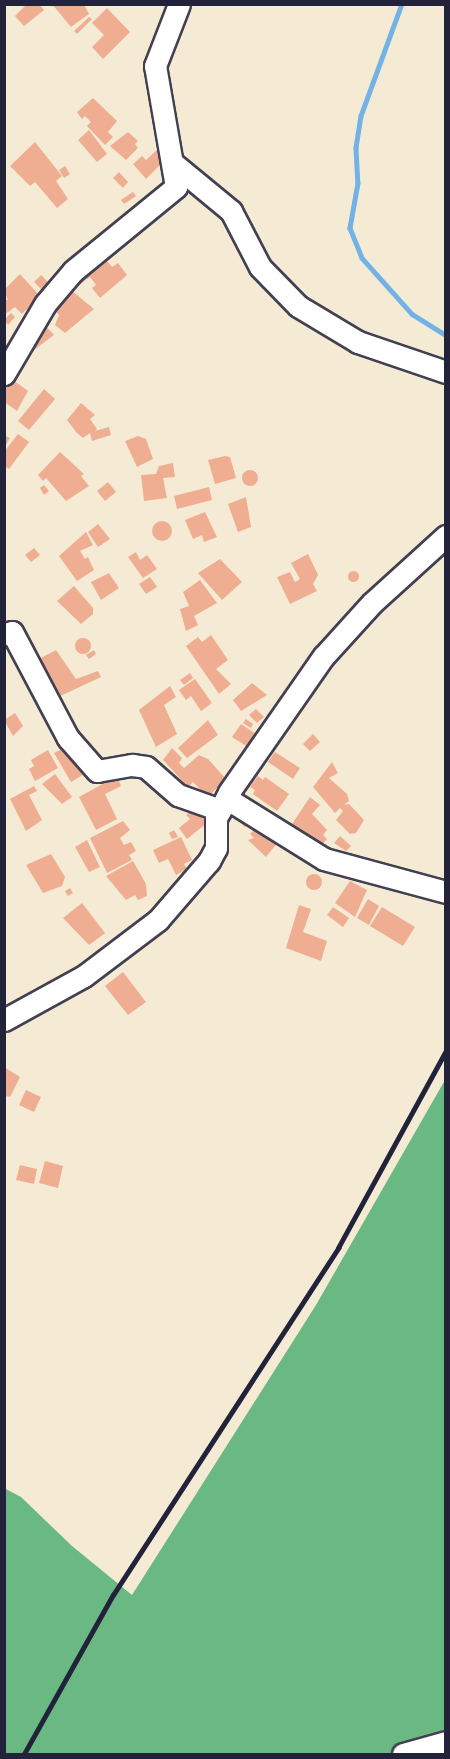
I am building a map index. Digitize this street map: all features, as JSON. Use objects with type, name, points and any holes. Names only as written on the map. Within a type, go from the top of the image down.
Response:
[{"type":"street","points":[[4,374],[45,304],[73,271],[176,188],[174,164],[155,66],[179,4]]},
{"type":"street","points":[[174,164],[231,211],[260,267],[298,306],[358,342],[446,372]]},
{"type":"street","points":[[4,1020],[84,976],[158,920],[209,861],[216,848],[223,804],[323,657],[372,603],[446,536]]},
{"type":"street","points":[[4,634],[12,632],[68,738],[97,771],[132,765],[146,767],[178,795],[223,804],[324,859],[446,892]]},
{"type":"street","points":[[403,1755],[438,1747]]},
{"type":"green space","points":[[445,1080],[445,1742],[409,1754],[5,1754],[4,1488],[21,1497],[72,1546],[132,1595],[316,1305]]},
{"type":"building","points":[[27,4],[39,4],[44,10],[24,26],[15,16]]},
{"type":"building","points":[[52,4],[84,4],[89,14],[71,27]]},
{"type":"building","points":[[107,8],[130,32],[103,59],[92,47],[104,35],[92,23]]},
{"type":"building","points":[[89,17],[92,19],[77,34],[74,31]]},
{"type":"building","points":[[93,98],[117,121],[108,132],[113,137],[105,145],[87,126],[91,122],[85,116],[82,119],[77,112]]},
{"type":"building","points":[[89,130],[107,154],[97,162],[78,140]]},
{"type":"building","points":[[128,132],[138,141],[135,144],[138,148],[126,160],[110,146]]},
{"type":"building","points":[[35,142],[62,176],[56,181],[68,199],[57,208],[35,182],[30,186],[10,166]]},
{"type":"building","points":[[159,148],[168,157],[146,179],[133,164],[142,156],[146,160]]},
{"type":"building","points":[[65,166],[70,174],[64,178],[59,170]]},
{"type":"building","points":[[119,172],[128,182],[123,188],[113,178]]},
{"type":"building","points":[[133,192],[136,196],[124,204],[121,200]]},
{"type":"building","points":[[98,250],[112,267],[118,263],[127,275],[100,298],[92,288],[96,285],[90,277],[75,288],[67,278]]},
{"type":"building","points":[[20,274],[40,296],[22,314],[15,307],[4,315],[4,299],[8,300],[4,290]]},
{"type":"building","points":[[41,275],[49,283],[42,290],[34,282]]},
{"type":"building","points":[[66,286],[94,309],[65,333],[55,325],[59,315],[48,302]]},
{"type":"building","points":[[11,313],[15,317],[8,325],[4,320]]},
{"type":"building","points":[[37,317],[54,335],[34,350],[30,345]]},
{"type":"building","points":[[9,377],[28,391],[17,411],[4,402],[4,379]]},
{"type":"building","points":[[44,389],[55,399],[29,430],[18,421]]},
{"type":"building","points":[[81,403],[95,415],[90,419],[97,429],[95,431],[109,427],[111,435],[92,441],[90,433],[83,438],[77,433],[67,420]]},
{"type":"building","points":[[18,434],[29,442],[9,469],[4,466],[4,452]]},
{"type":"building","points":[[4,435],[10,438],[4,448]]},
{"type":"building","points":[[138,436],[146,439],[153,459],[137,467],[125,441]]},
{"type":"building","points":[[60,452],[84,474],[81,476],[89,486],[66,501],[46,478],[43,481],[38,475]]},
{"type":"building","points":[[230,457],[236,478],[215,484],[208,460]]},
{"type":"building","points":[[173,463],[175,477],[163,478],[167,498],[144,501],[141,475],[156,474],[159,466]]},
{"type":"building","points":[[250,470],[258,478],[250,486],[242,478]]},
{"type":"building","points":[[108,482],[116,492],[105,501],[97,491]]},
{"type":"building","points":[[44,485],[49,491],[44,495],[40,488]]},
{"type":"building","points":[[209,487],[212,500],[177,509],[174,496]]},
{"type":"building","points":[[246,497],[251,527],[238,532],[228,504]]},
{"type":"building","points":[[205,512],[217,537],[204,542],[202,535],[193,539],[185,520]]},
{"type":"building","points":[[162,521],[169,524],[172,531],[169,538],[162,541],[155,538],[152,531],[155,524]]},
{"type":"building","points":[[98,524],[110,539],[98,547],[88,532]]},
{"type":"building","points":[[86,532],[93,545],[80,551],[85,559],[88,557],[94,570],[77,581],[59,556]]},
{"type":"building","points":[[34,548],[40,555],[31,562],[25,555]]},
{"type":"building","points":[[136,552],[140,560],[147,555],[157,569],[143,578],[128,557]]},
{"type":"building","points":[[308,554],[318,575],[313,584],[317,591],[290,604],[277,577],[290,572],[295,582],[300,579],[291,563]]},
{"type":"building","points":[[220,559],[242,582],[222,600],[198,573]]},
{"type":"building","points":[[353,571],[357,572],[357,580],[353,581],[349,580],[348,576],[349,572]]},
{"type":"building","points":[[109,573],[119,588],[101,600],[91,582]]},
{"type":"building","points":[[150,577],[157,587],[146,594],[139,584]]},
{"type":"building","points":[[200,580],[217,603],[194,616],[198,625],[186,631],[180,609],[189,606],[183,592]]},
{"type":"building","points":[[74,586],[93,608],[93,614],[81,624],[57,601]]},
{"type":"building","points":[[211,635],[228,660],[216,669],[231,684],[219,694],[186,646],[198,637],[202,642]]},
{"type":"building","points":[[83,638],[91,646],[83,654],[75,646]]},
{"type":"building","points":[[56,650],[76,679],[98,671],[101,677],[56,698],[37,660]]},
{"type":"building","points":[[94,650],[96,654],[89,659],[86,655]]},
{"type":"building","points":[[190,673],[193,678],[184,685],[180,680]]},
{"type":"building","points":[[195,679],[212,703],[201,711],[191,696],[186,700],[179,690]]},
{"type":"building","points":[[252,683],[267,695],[241,711],[233,700]]},
{"type":"building","points":[[170,686],[176,697],[164,705],[177,734],[156,747],[139,710]]},
{"type":"building","points":[[256,709],[264,717],[257,723],[249,715]]},
{"type":"building","points":[[15,713],[23,726],[13,736],[4,720]]},
{"type":"building","points":[[246,719],[253,724],[251,728],[243,723]]},
{"type":"building","points":[[208,720],[218,735],[187,758],[178,748]]},
{"type":"building","points":[[241,724],[259,736],[251,749],[232,737]]},
{"type":"building","points":[[313,734],[320,742],[310,751],[303,744]]},
{"type":"building","points":[[69,745],[86,773],[71,782],[54,753]]},
{"type":"building","points":[[172,748],[182,758],[179,763],[184,768],[199,755],[208,759],[226,779],[208,797],[193,782],[188,787],[163,760]]},
{"type":"building","points":[[48,750],[58,768],[35,781],[29,769],[34,766],[31,760]]},
{"type":"building","points":[[275,752],[300,768],[293,779],[268,762]]},
{"type":"building","points":[[332,762],[338,773],[329,778],[347,794],[349,801],[344,805],[349,804],[364,820],[356,833],[350,834],[336,820],[343,811],[340,808],[335,813],[313,787]]},
{"type":"building","points":[[55,774],[72,797],[62,804],[42,784]]},
{"type":"building","points":[[117,776],[121,786],[105,794],[117,819],[96,830],[79,797]]},
{"type":"building","points":[[258,776],[263,780],[265,777],[289,794],[277,811],[253,794],[255,790],[250,787]]},
{"type":"building","points":[[34,786],[37,791],[29,795],[42,820],[26,831],[10,799]]},
{"type":"building","points":[[310,797],[320,805],[312,814],[327,830],[323,835],[327,839],[317,850],[292,824]]},
{"type":"building","points":[[194,809],[207,823],[187,839],[179,828],[190,819],[186,815]]},
{"type":"building","points":[[241,810],[252,820],[245,827],[234,817]]},
{"type":"building","points":[[123,821],[130,830],[120,838],[124,845],[131,842],[136,851],[129,855],[132,860],[107,873],[90,838]]},
{"type":"building","points":[[258,826],[278,842],[266,857],[248,840],[254,838],[250,834]]},
{"type":"building","points":[[174,830],[178,837],[172,839],[169,833]]},
{"type":"building","points":[[340,836],[351,846],[346,851],[334,843]]},
{"type":"building","points":[[181,837],[192,860],[184,864],[187,869],[176,875],[168,859],[159,863],[153,850]]},
{"type":"building","points":[[87,840],[100,867],[89,872],[75,847]]},
{"type":"building","points":[[51,854],[65,877],[62,886],[43,893],[26,865]]},
{"type":"building","points":[[133,861],[146,884],[147,896],[138,900],[135,895],[126,900],[106,876]]},
{"type":"building","points":[[311,874],[317,874],[322,882],[320,888],[311,890],[306,885],[306,879]]},
{"type":"building","points":[[350,881],[367,890],[355,917],[335,903]]},
{"type":"building","points":[[70,888],[73,893],[68,896],[65,891]]},
{"type":"building","points":[[368,899],[379,906],[369,925],[357,918]]},
{"type":"building","points":[[82,903],[105,933],[89,945],[63,918]]},
{"type":"building","points":[[299,905],[311,909],[303,932],[327,941],[321,961],[286,948]]},
{"type":"building","points":[[333,907],[349,918],[343,927],[327,915]]},
{"type":"building","points":[[382,907],[415,927],[403,946],[370,926]]},
{"type":"building","points":[[123,972],[146,1002],[128,1015],[105,986]]},
{"type":"building","points":[[4,1067],[20,1077],[10,1097],[7,1096],[4,1100]]},
{"type":"building","points":[[26,1090],[41,1097],[34,1112],[19,1105]]},
{"type":"building","points":[[45,1161],[63,1166],[58,1188],[39,1183]]},
{"type":"building","points":[[20,1165],[37,1169],[34,1184],[16,1180]]},
{"type":"waterway","points":[[402,4],[361,116],[356,148],[358,183],[350,228],[362,258],[412,314],[446,335]]},
{"type":"railway","points":[[24,1754],[113,1595],[338,1248],[446,1051]]}]
